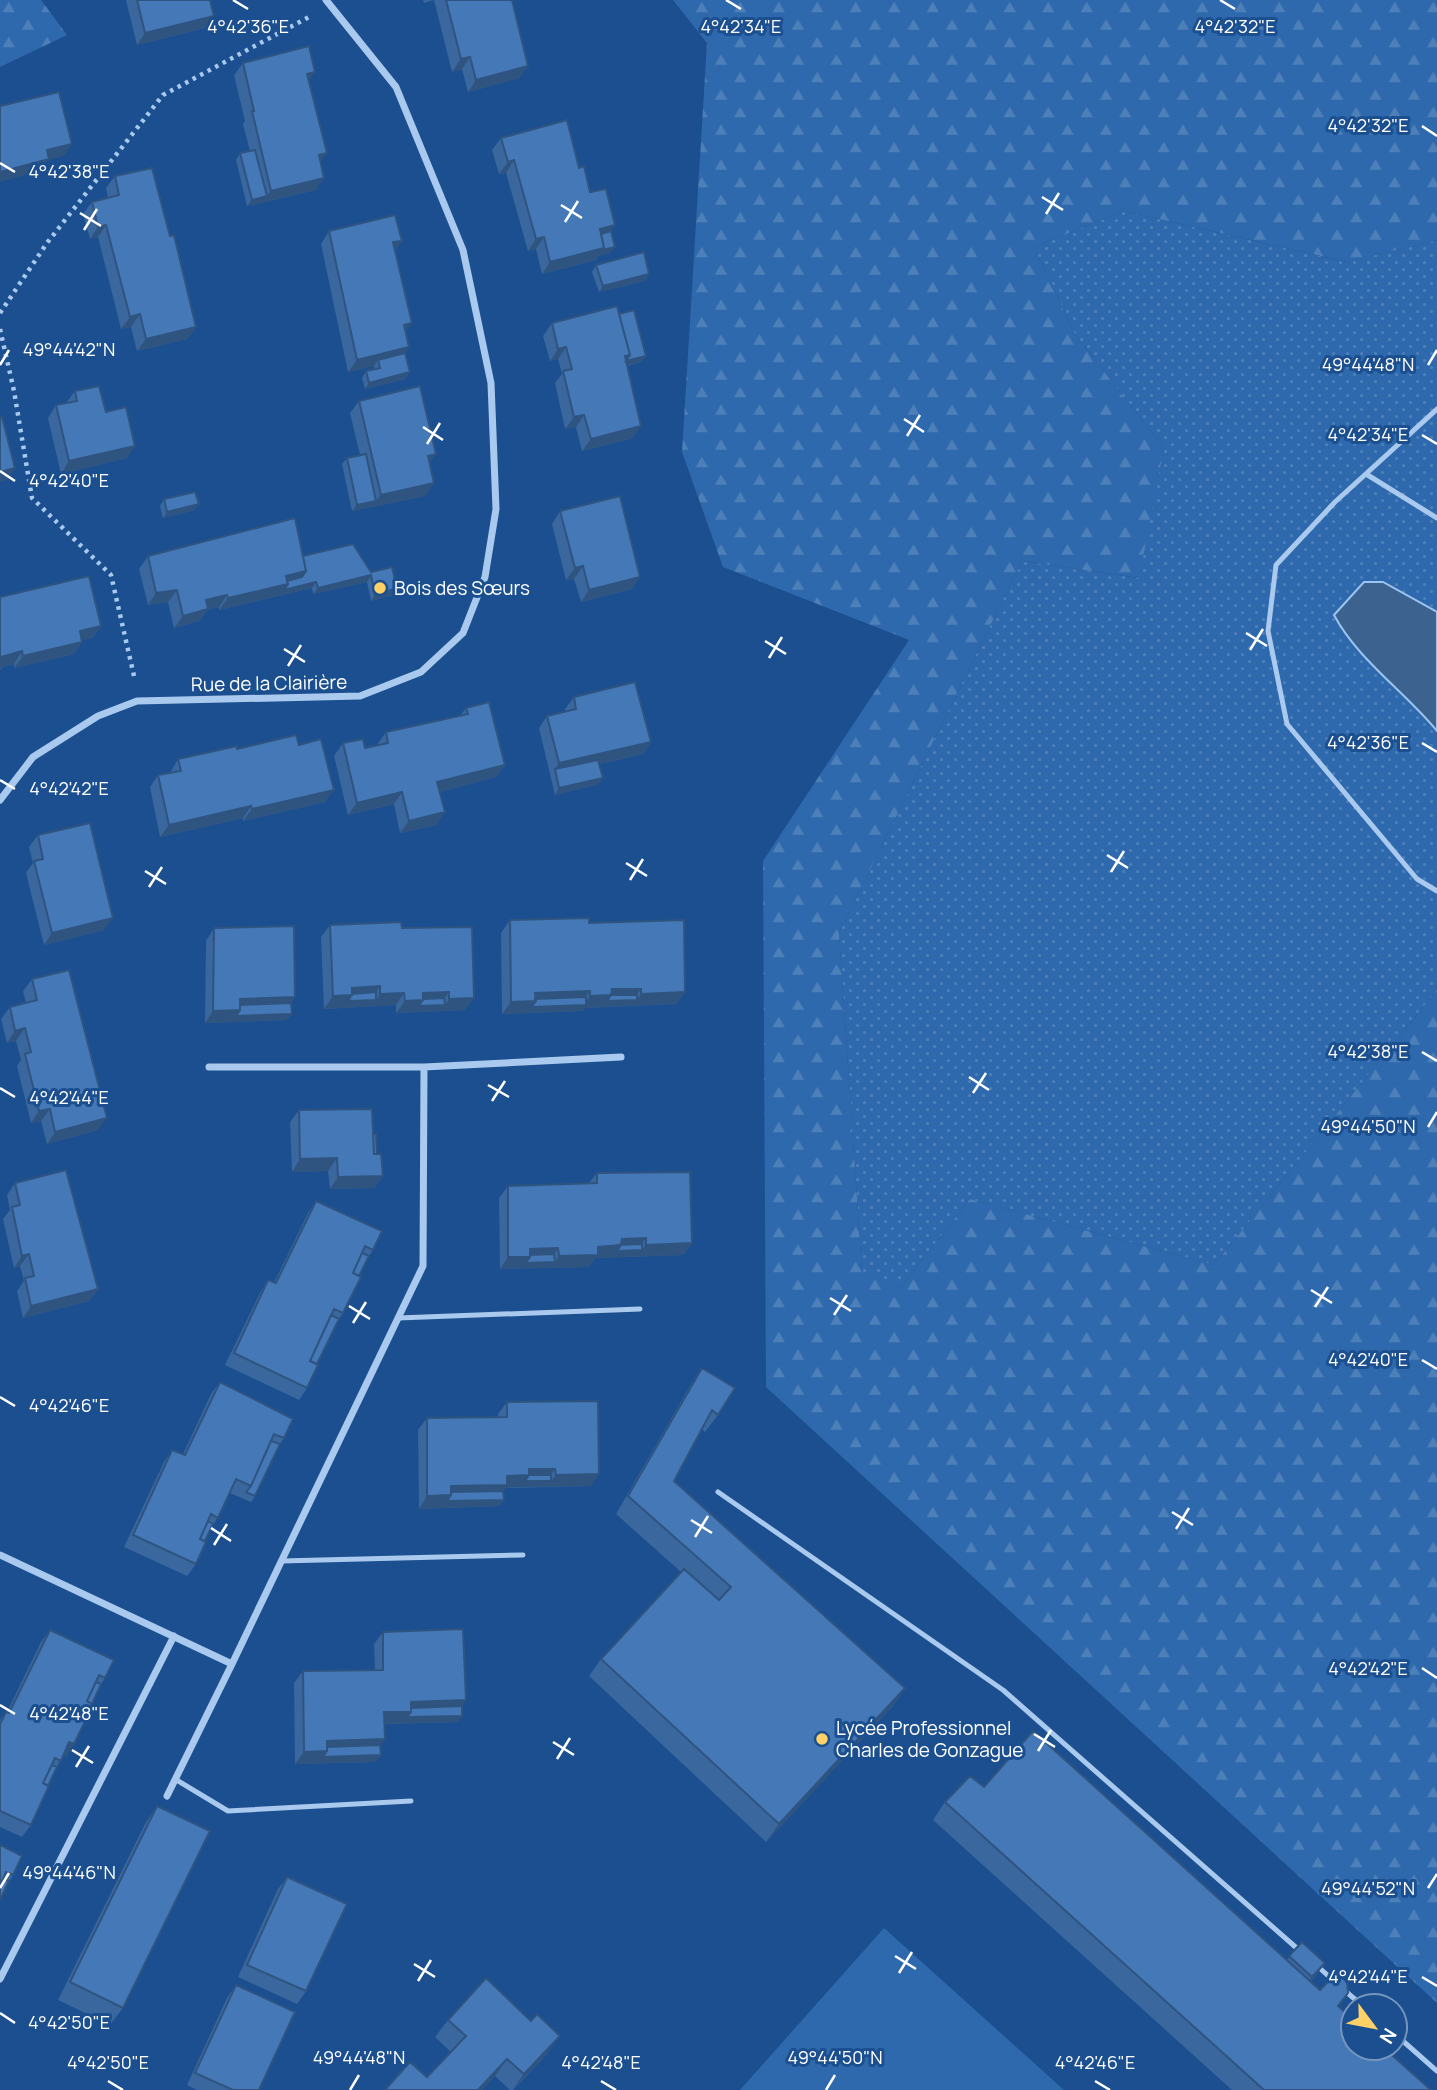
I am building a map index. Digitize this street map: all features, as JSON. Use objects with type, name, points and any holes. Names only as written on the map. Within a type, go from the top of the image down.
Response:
[{"type":"street","name":"Rue de la Clairière","points":[[0,800],[33,757],[98,716],[137,701],[360,696],[421,672],[463,633],[485,577],[496,509],[491,383],[463,250],[396,88],[329,2]]},
{"type":"street","points":[[209,1067],[424,1068],[621,1057]]},
{"type":"street","points":[[167,1796],[423,1266],[424,1068]]},
{"type":"street","points":[[0,1555],[232,1664]]},
{"type":"street","points":[[0,1979],[174,1636]]},
{"type":"lane","points":[[1437,409],[1335,502],[1276,565],[1268,631],[1287,724],[1417,879],[1437,891]]},
{"type":"lane","points":[[1366,474],[1437,518]]},
{"type":"lane","points":[[398,1318],[640,1309]]},
{"type":"lane","points":[[718,1492],[1003,1690],[1301,1952]]},
{"type":"lane","points":[[281,1561],[523,1555]]},
{"type":"lane","points":[[175,1779],[228,1811],[411,1801]]},
{"type":"lane","points":[[1312,1961],[1347,1992]]},
{"type":"lane","points":[[1409,2046],[1437,2071]]},
{"type":"path","points":[[0,313],[47,243],[163,95],[329,2]]},
{"type":"path","points":[[0,329],[32,498],[111,575],[135,679],[137,701]]},
{"type":"green space","points":[[0,0],[41,0],[67,35],[0,67]]},
{"type":"green space","points":[[673,0],[1437,0],[1437,240],[1347,262],[1124,211],[1034,247],[1076,336],[1164,448],[1139,578],[1022,561],[839,933],[862,1271],[901,1287],[970,1199],[1214,1265],[1437,990],[1437,2003],[766,1387],[763,861],[909,640],[723,567],[682,452],[707,43]]},
{"type":"green space","points":[[1124,211],[1346,262],[1437,240],[1437,990],[1214,1265],[970,1199],[901,1287],[862,1272],[839,933],[1022,561],[1138,578],[1164,448],[1076,336],[1034,247]]},
{"type":"green space","points":[[884,1928],[1064,2090],[740,2090]]},
{"type":"shaded area","points":[[1364,582],[1383,582],[1437,612],[1437,731],[1368,661],[1334,615]]},
{"type":"building","points":[[137,0],[210,0],[214,16],[145,33]]},
{"type":"building","points":[[446,0],[512,0],[528,66],[476,80],[470,57],[461,59]]},
{"type":"building","points":[[309,46],[315,72],[307,74],[327,153],[319,155],[324,178],[271,191],[243,63]]},
{"type":"building","points":[[59,92],[72,144],[47,150],[49,159],[0,172],[0,106]]},
{"type":"building","points":[[567,120],[579,168],[584,166],[590,192],[606,189],[615,225],[600,229],[604,248],[550,262],[544,237],[536,239],[514,160],[508,162],[501,138]]},
{"type":"building","points":[[255,150],[267,196],[252,200],[240,153]]},
{"type":"building","points":[[152,168],[170,236],[174,235],[196,327],[146,339],[140,314],[130,317],[106,225],[98,227],[92,202],[119,195],[115,176]]},
{"type":"building","points":[[395,215],[402,241],[393,242],[412,323],[404,325],[409,347],[357,360],[329,231]]},
{"type":"building","points":[[611,231],[615,247],[603,250],[601,234]]},
{"type":"building","points":[[644,252],[649,274],[603,286],[596,265]]},
{"type":"building","points":[[617,306],[630,355],[625,356],[641,426],[591,439],[584,415],[574,417],[563,371],[572,369],[566,347],[558,349],[552,323]]},
{"type":"building","points":[[634,310],[646,356],[626,361],[630,355],[619,314]]},
{"type":"building","points":[[405,353],[410,372],[369,383],[366,371],[380,368],[378,360]]},
{"type":"building","points":[[99,386],[106,412],[126,407],[135,446],[69,461],[56,405],[77,401],[75,391]]},
{"type":"building","points":[[420,386],[436,454],[428,456],[434,483],[381,495],[359,401]]},
{"type":"building","points":[[2,417],[15,468],[0,472],[0,418]]},
{"type":"building","points":[[366,454],[376,501],[357,505],[347,458]]},
{"type":"building","points":[[195,492],[199,504],[167,512],[164,499]]},
{"type":"building","points":[[620,496],[640,577],[589,590],[583,566],[575,568],[560,511]]},
{"type":"building","points":[[295,518],[306,571],[286,576],[288,584],[228,598],[227,595],[206,600],[208,609],[183,616],[177,590],[156,593],[148,556]]},
{"type":"building","points":[[353,544],[371,572],[392,567],[397,588],[375,595],[371,575],[318,588],[316,582],[284,590],[287,581],[302,577],[306,571],[303,556]]},
{"type":"building","points":[[89,576],[101,626],[80,631],[82,642],[23,656],[22,651],[1,657],[0,667],[0,597]]},
{"type":"building","points":[[635,682],[651,742],[559,763],[547,716],[576,709],[574,697]]},
{"type":"building","points":[[489,702],[505,765],[437,782],[445,812],[409,821],[402,792],[357,803],[343,743],[363,739],[365,748],[388,743],[386,732],[468,714],[466,708]]},
{"type":"building","points":[[296,735],[299,745],[321,739],[334,790],[169,825],[158,775],[181,771],[178,759]]},
{"type":"building","points":[[598,760],[603,778],[559,788],[555,769]]},
{"type":"building","points":[[90,823],[113,918],[52,933],[34,861],[43,859],[38,835]]},
{"type":"building","points":[[589,918],[589,923],[684,920],[685,992],[641,994],[641,989],[612,989],[611,995],[590,996],[590,991],[535,993],[536,1001],[511,1002],[510,920]]},
{"type":"building","points":[[401,922],[402,928],[472,927],[474,998],[449,999],[449,992],[423,993],[423,1000],[405,1001],[404,993],[380,994],[380,986],[352,988],[352,995],[333,996],[330,925]]},
{"type":"building","points":[[294,926],[295,997],[240,999],[240,1010],[213,1011],[214,928]]},
{"type":"building","points":[[69,970],[107,1118],[55,1132],[50,1109],[39,1111],[25,1054],[31,1052],[25,1028],[15,1031],[10,1007],[37,1000],[32,979]]},
{"type":"building","points":[[376,992],[376,1000],[348,1001],[352,994]]},
{"type":"building","points":[[611,995],[637,995],[637,1000],[607,1001]]},
{"type":"building","points":[[586,997],[586,1005],[531,1007],[535,999]]},
{"type":"building","points":[[444,998],[445,1005],[419,1006],[423,999]]},
{"type":"building","points":[[291,1003],[292,1014],[236,1016],[240,1005]]},
{"type":"building","points":[[372,1109],[374,1154],[381,1154],[383,1176],[338,1177],[337,1158],[300,1159],[299,1110]]},
{"type":"building","points":[[373,1134],[376,1134],[377,1154],[374,1154]]},
{"type":"building","points":[[66,1170],[98,1289],[31,1306],[25,1278],[34,1276],[29,1254],[22,1256],[12,1207],[20,1205],[15,1183]]},
{"type":"building","points":[[690,1172],[692,1243],[646,1245],[646,1238],[622,1239],[621,1245],[598,1247],[598,1255],[559,1256],[558,1248],[530,1249],[530,1257],[508,1257],[508,1186],[597,1183],[597,1173]]},
{"type":"building","points":[[316,1201],[382,1231],[373,1250],[365,1246],[353,1273],[361,1277],[343,1313],[334,1309],[310,1361],[318,1365],[307,1388],[234,1353],[268,1280],[276,1283]]},
{"type":"building","points":[[642,1244],[642,1250],[617,1251],[621,1245],[618,1245]]},
{"type":"building","points":[[362,1253],[369,1256],[359,1276],[353,1273]]},
{"type":"building","points":[[554,1254],[555,1262],[526,1263],[530,1255]]},
{"type":"building","points":[[331,1315],[339,1319],[317,1364],[310,1361]]},
{"type":"building","points":[[702,1368],[735,1388],[718,1415],[712,1410],[674,1481],[905,1688],[779,1824],[601,1659],[684,1569],[719,1600],[731,1587],[628,1496]]},
{"type":"building","points":[[220,1382],[293,1419],[284,1438],[274,1434],[251,1486],[236,1479],[218,1518],[211,1514],[200,1539],[206,1542],[196,1564],[133,1535],[172,1450],[185,1455]]},
{"type":"building","points":[[598,1401],[599,1474],[556,1475],[555,1469],[529,1469],[529,1475],[507,1476],[507,1485],[451,1486],[451,1495],[427,1496],[427,1418],[507,1417],[507,1402]]},
{"type":"building","points":[[271,1441],[280,1444],[255,1496],[246,1492]]},
{"type":"building","points":[[529,1475],[551,1475],[551,1481],[525,1481]]},
{"type":"building","points":[[503,1491],[504,1500],[447,1501],[451,1492]]},
{"type":"building","points":[[208,1521],[213,1524],[205,1541],[200,1539]]},
{"type":"building","points":[[463,1629],[466,1700],[411,1702],[411,1712],[384,1712],[385,1739],[327,1741],[327,1751],[304,1752],[303,1671],[383,1670],[383,1632]]},
{"type":"building","points":[[50,1630],[114,1660],[105,1678],[99,1675],[87,1701],[93,1705],[74,1744],[69,1742],[61,1761],[55,1758],[43,1783],[49,1786],[31,1825],[0,1811],[0,1724],[6,1712],[9,1713]]},
{"type":"building","points":[[96,1682],[101,1684],[92,1704],[87,1701]]},
{"type":"building","points":[[462,1706],[462,1716],[407,1717],[411,1708]]},
{"type":"building","points":[[1033,1731],[1320,1990],[1336,1973],[1347,1982],[1348,1992],[1339,1992],[1339,2062],[1400,2062],[1431,2090],[1264,2090],[945,1802],[970,1776],[984,1787]]},
{"type":"building","points":[[380,1745],[381,1755],[323,1757],[327,1747]]},
{"type":"building","points":[[52,1765],[57,1767],[48,1786],[43,1783]]},
{"type":"building","points":[[157,1806],[210,1831],[123,2008],[70,1982]]},
{"type":"building","points":[[0,1845],[22,1856],[13,1875],[6,1872],[0,1886]]},
{"type":"building","points":[[287,1877],[347,1904],[306,1991],[247,1965]]},
{"type":"building","points":[[3,1879],[9,1881],[0,1900],[0,1886]]},
{"type":"building","points":[[1302,1942],[1325,1963],[1312,1977],[1289,1956]]},
{"type":"building","points":[[486,1978],[531,2021],[537,2014],[560,2036],[524,2074],[507,2059],[478,2090],[385,2090],[410,2062],[427,2077],[466,2036],[448,2020]]},
{"type":"building","points":[[236,1985],[295,2012],[259,2090],[233,2090],[195,2073]]},
{"type":"place","name":"Bois des Sœurs","points":[[380,588]]},
{"type":"place","name":"Lycée Professionnel Charles de Gonzague","points":[[822,1739]]}]
